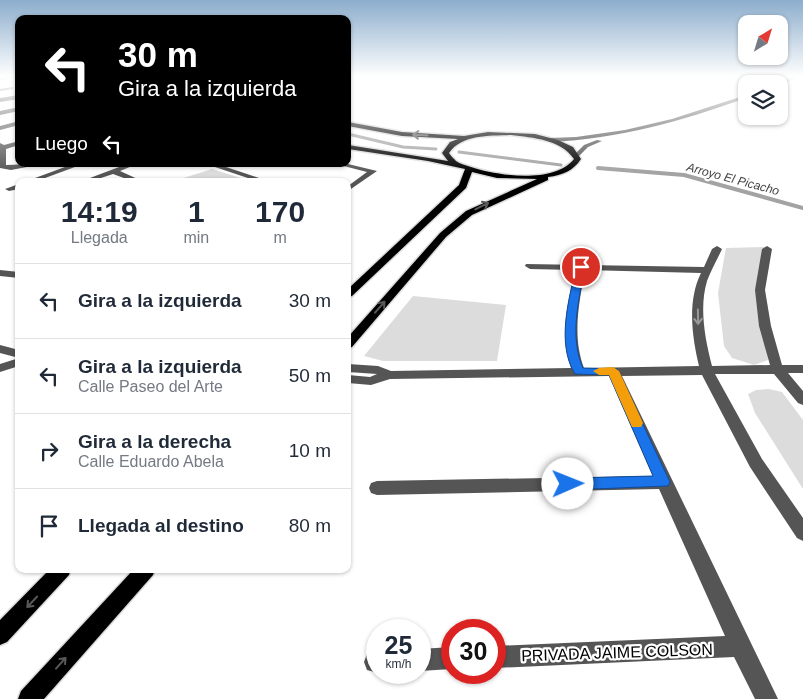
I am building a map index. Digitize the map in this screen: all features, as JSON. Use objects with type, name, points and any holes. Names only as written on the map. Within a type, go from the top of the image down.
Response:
[{"type":"main road","points":[[351,125],[402,134],[468,137],[509,134],[550,140],[568,146],[578,155],[576,164],[571,168],[552,174],[469,213],[444,235],[351,341]]},
{"type":"main road","points":[[455,164],[445,153],[446,148],[458,140],[468,137]]},
{"type":"main road","points":[[351,147],[455,164],[469,169],[510,176],[552,174]]},
{"type":"main road","points":[[351,291],[463,186],[469,169]]},
{"type":"main road","points":[[0,635],[58,573]]},
{"type":"main road","points":[[29,699],[142,573]]},
{"type":"street","points":[[550,140],[584,140],[611,136],[683,118],[710,109]]},
{"type":"street","points":[[0,112],[15,110]]},
{"type":"street","points":[[0,128],[15,124]]},
{"type":"street","points":[[578,155],[590,144],[611,136]]},
{"type":"street","points":[[15,144],[1,147],[2,166],[16,167]]},
{"type":"street","points":[[351,166],[373,170],[351,187]]},
{"type":"street","points":[[39,178],[71,167]]},
{"type":"street","points":[[94,178],[124,167]]},
{"type":"street","points":[[220,167],[254,178]]},
{"type":"street","points":[[113,171],[130,178]]},
{"type":"street","points":[[9,189],[15,187]]},
{"type":"street","points":[[767,248],[761,303],[777,369],[803,400]]},
{"type":"street","points":[[717,249],[702,281],[698,306],[699,341],[706,370],[756,463],[803,533]]},
{"type":"street","points":[[530,266],[708,270]]},
{"type":"street","points":[[579,371],[572,355],[570,340],[572,313],[581,267]]},
{"type":"street","points":[[0,273],[15,275]]},
{"type":"street","points":[[0,348],[15,353]]},
{"type":"street","points":[[0,368],[15,363]]},
{"type":"street","points":[[351,368],[378,370],[389,375]]},
{"type":"street","points":[[351,379],[371,381],[389,375],[803,369]]},
{"type":"street","points":[[613,371],[663,482],[767,699]]},
{"type":"street","points":[[377,488],[663,482]]},
{"type":"street","name":"PRIVADA JAIME COLSON","points":[[506,657],[740,646]]},
{"type":"shaded area","points":[[212,169],[240,178],[184,178]]},
{"type":"shaded area","points":[[765,247],[760,280],[768,360],[754,365],[732,358],[724,346],[718,293],[726,248]]},
{"type":"shaded area","points":[[413,296],[506,305],[497,361],[383,361],[364,356]]},
{"type":"shaded area","points":[[769,389],[782,392],[803,420],[803,489],[755,413],[748,394],[756,390]]},
{"type":"waterway","name":"Arroyo El Picacho","points":[[351,135],[403,147],[436,149]]},
{"type":"waterway","name":"Arroyo El Picacho","points":[[459,152],[561,165]]},
{"type":"waterway","name":"Arroyo El Picacho","points":[[598,168],[684,175],[803,208]]},
{"type":"slow traffic","points":[[599,371],[613,371],[637,423]]},
{"type":"route","points":[[568,484],[663,482],[613,371],[579,371],[572,355],[570,340],[572,313],[581,267]]}]
